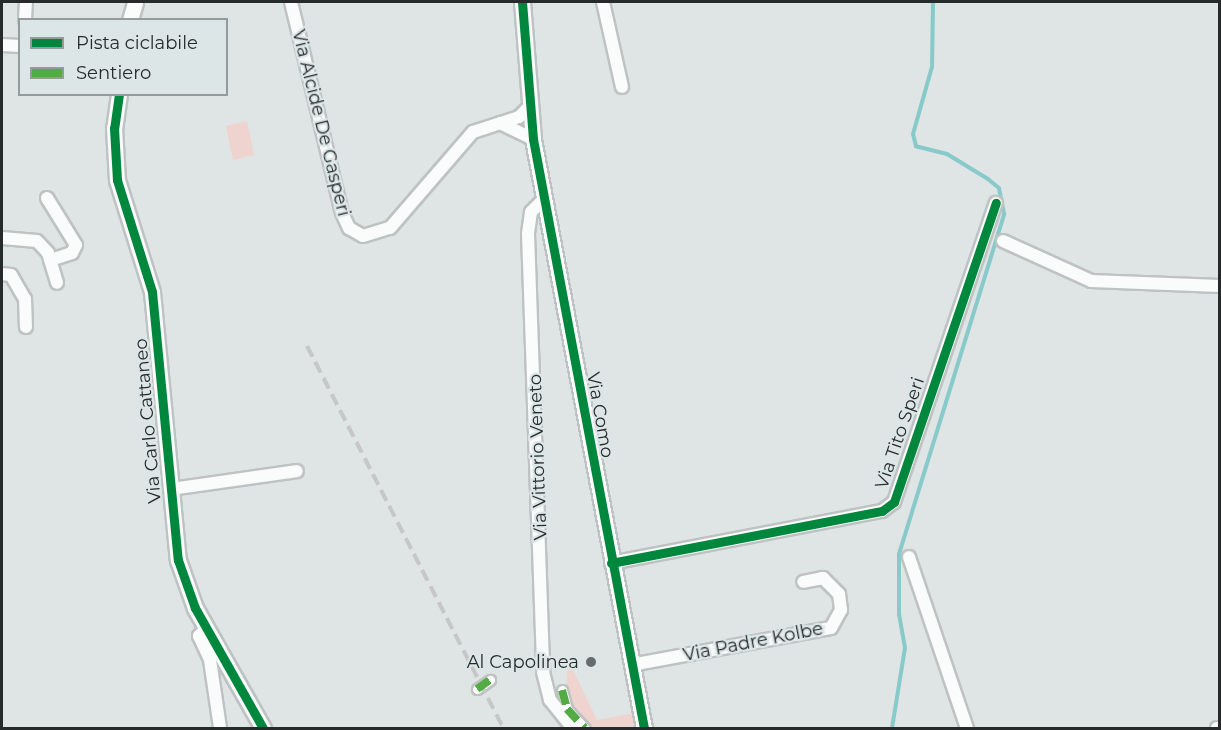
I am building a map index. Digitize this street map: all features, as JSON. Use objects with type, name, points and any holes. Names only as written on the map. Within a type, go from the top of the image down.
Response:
[{"type":"street","points":[[25,18],[27,2]]},
{"type":"street","points":[[131,18],[135,2]]},
{"type":"street","name":"Via Alcide De Gasperi","points":[[291,2],[342,213],[356,233],[372,236],[390,228],[473,132],[496,122],[519,117],[529,107]]},
{"type":"street","name":"Via Como","points":[[522,2],[533,139],[611,564],[644,729]]},
{"type":"street","points":[[603,2],[622,87]]},
{"type":"street","points":[[2,45],[18,46]]},
{"type":"street","name":"Via Carlo Cattaneo","points":[[119,96],[114,128],[117,180],[152,292],[178,560],[206,629],[264,729]]},
{"type":"street","points":[[496,122],[533,139]]},
{"type":"street","points":[[47,198],[76,245],[72,253],[50,260]]},
{"type":"street","name":"Via Vittorio Veneto","points":[[544,199],[531,212],[528,234],[543,665],[545,689],[564,722],[573,729]]},
{"type":"street","name":"Via Tito Speri","points":[[611,564],[882,511],[894,502],[996,203]]},
{"type":"street","points":[[2,238],[36,241],[50,260],[57,282]]},
{"type":"street","points":[[1004,241],[1091,281],[1220,286]]},
{"type":"street","points":[[2,274],[11,275],[25,299],[26,327]]},
{"type":"street","points":[[171,489],[297,471]]},
{"type":"street","points":[[909,557],[968,729]]},
{"type":"street","name":"Via Padre Kolbe","points":[[632,665],[831,628],[841,610],[839,594],[823,578],[803,582]]},
{"type":"street","points":[[206,629],[199,636],[210,660],[220,729]]},
{"type":"street","points":[[477,689],[490,680]]},
{"type":"street","points":[[562,690],[567,709],[585,729]]},
{"type":"shaded area","points":[[247,121],[254,155],[233,160],[226,126]]},
{"type":"shaded area","points":[[568,659],[597,720],[634,713],[637,728],[587,728],[566,694]]},
{"type":"waterway","points":[[892,728],[905,648],[899,615],[899,554],[1004,214],[999,188],[988,179],[947,154],[916,146],[913,134],[932,67],[933,2]]},
{"type":"railway","points":[[307,346],[503,728]]},
{"type":"marked path","points":[[477,689],[490,680]]},
{"type":"marked path","points":[[562,690],[567,709],[585,728]]},
{"type":"cycle path","points":[[522,2],[533,139],[644,728]]},
{"type":"cycle path","points":[[119,96],[114,128],[117,180],[152,292],[178,560],[195,608],[263,728]]},
{"type":"cycle path","points":[[611,563],[882,511],[894,502],[996,203]]},
{"type":"place","name":"Al Capolinea","points":[[591,662]]}]
